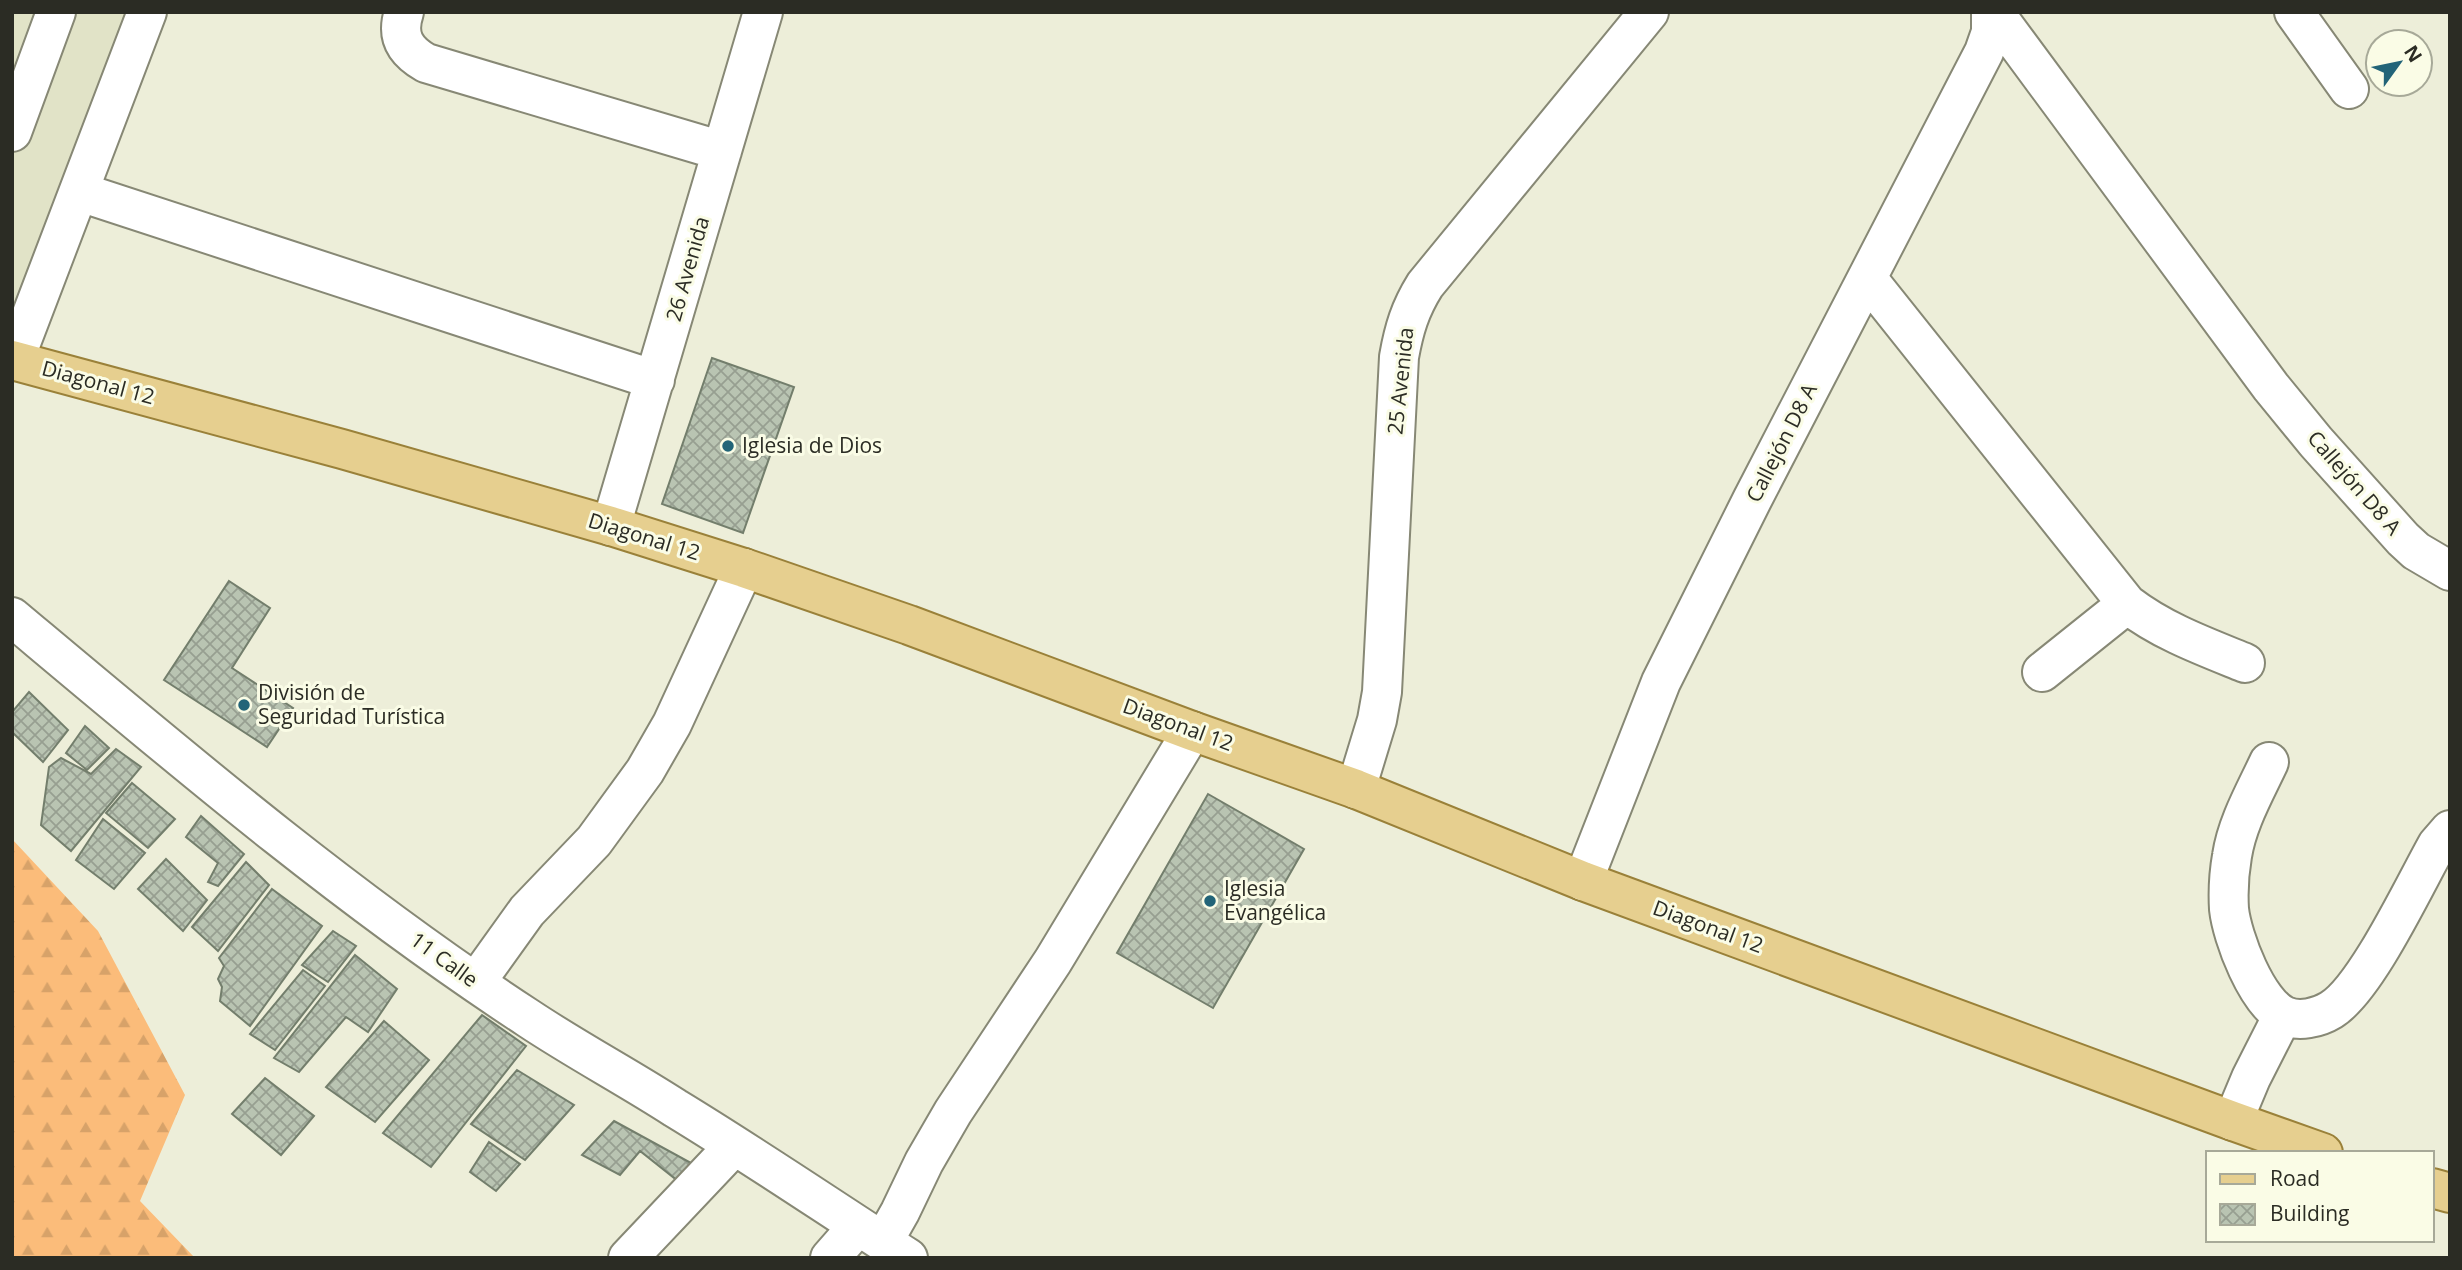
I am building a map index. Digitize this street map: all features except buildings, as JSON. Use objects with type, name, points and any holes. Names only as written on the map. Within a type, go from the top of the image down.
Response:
[{"type":"main road","name":"Diagonal 12","points":[[13,360],[342,449],[611,526],[744,568],[909,625],[1356,789],[1583,881],[2317,1151]]},
{"type":"street","points":[[12,132],[56,12]]},
{"type":"street","points":[[13,360],[147,12]]},
{"type":"street","points":[[404,12],[400,30],[402,39],[410,52],[426,63],[722,151]]},
{"type":"street","name":"26 Avenida","points":[[611,526],[763,12]]},
{"type":"street","name":"25 Avenida","points":[[1356,789],[1377,720],[1382,692],[1398,371],[1405,324],[1412,305],[1425,285],[1649,12]]},
{"type":"street","name":"Callejón D8 A","points":[[1583,881],[1661,682],[1984,52],[1991,32],[1992,12]]},
{"type":"street","name":"Callejón D8 A","points":[[1992,12],[2309,433],[2403,539],[2416,551],[2450,571]]},
{"type":"street","points":[[2294,12],[2349,89]]},
{"type":"street","points":[[80,191],[655,380]]},
{"type":"street","points":[[1867,278],[2127,604],[2170,632],[2245,663]]},
{"type":"street","points":[[476,982],[527,911],[594,841],[622,807],[677,712],[744,568]]},
{"type":"street","points":[[2042,672],[2127,604]]},
{"type":"street","name":"11 Calle","points":[[12,617],[251,816],[358,898],[529,1019],[883,1242]]},
{"type":"street","points":[[830,1258],[883,1242],[953,1112],[1054,961],[1192,731]]},
{"type":"street","points":[[2269,762],[2238,830],[2232,856],[2229,911],[2246,967],[2263,995],[2283,1015],[2298,1019],[2317,1017],[2348,996],[2375,955],[2437,845],[2450,830]]},
{"type":"street","points":[[2233,1121],[2283,1015]]},
{"type":"street","points":[[628,1258],[734,1146]]},
{"type":"shaded area","points":[[12,12],[129,12],[12,329]]},
{"type":"green space","points":[[12,839],[98,931],[185,1095],[140,1201],[195,1258],[12,1258]]},
{"type":"place","name":"Iglesia de Dios","points":[[728,446]]},
{"type":"place","name":"División de Seguridad Turística","points":[[244,705]]},
{"type":"place","name":"Iglesia Evangélica","points":[[1210,901]]}]
